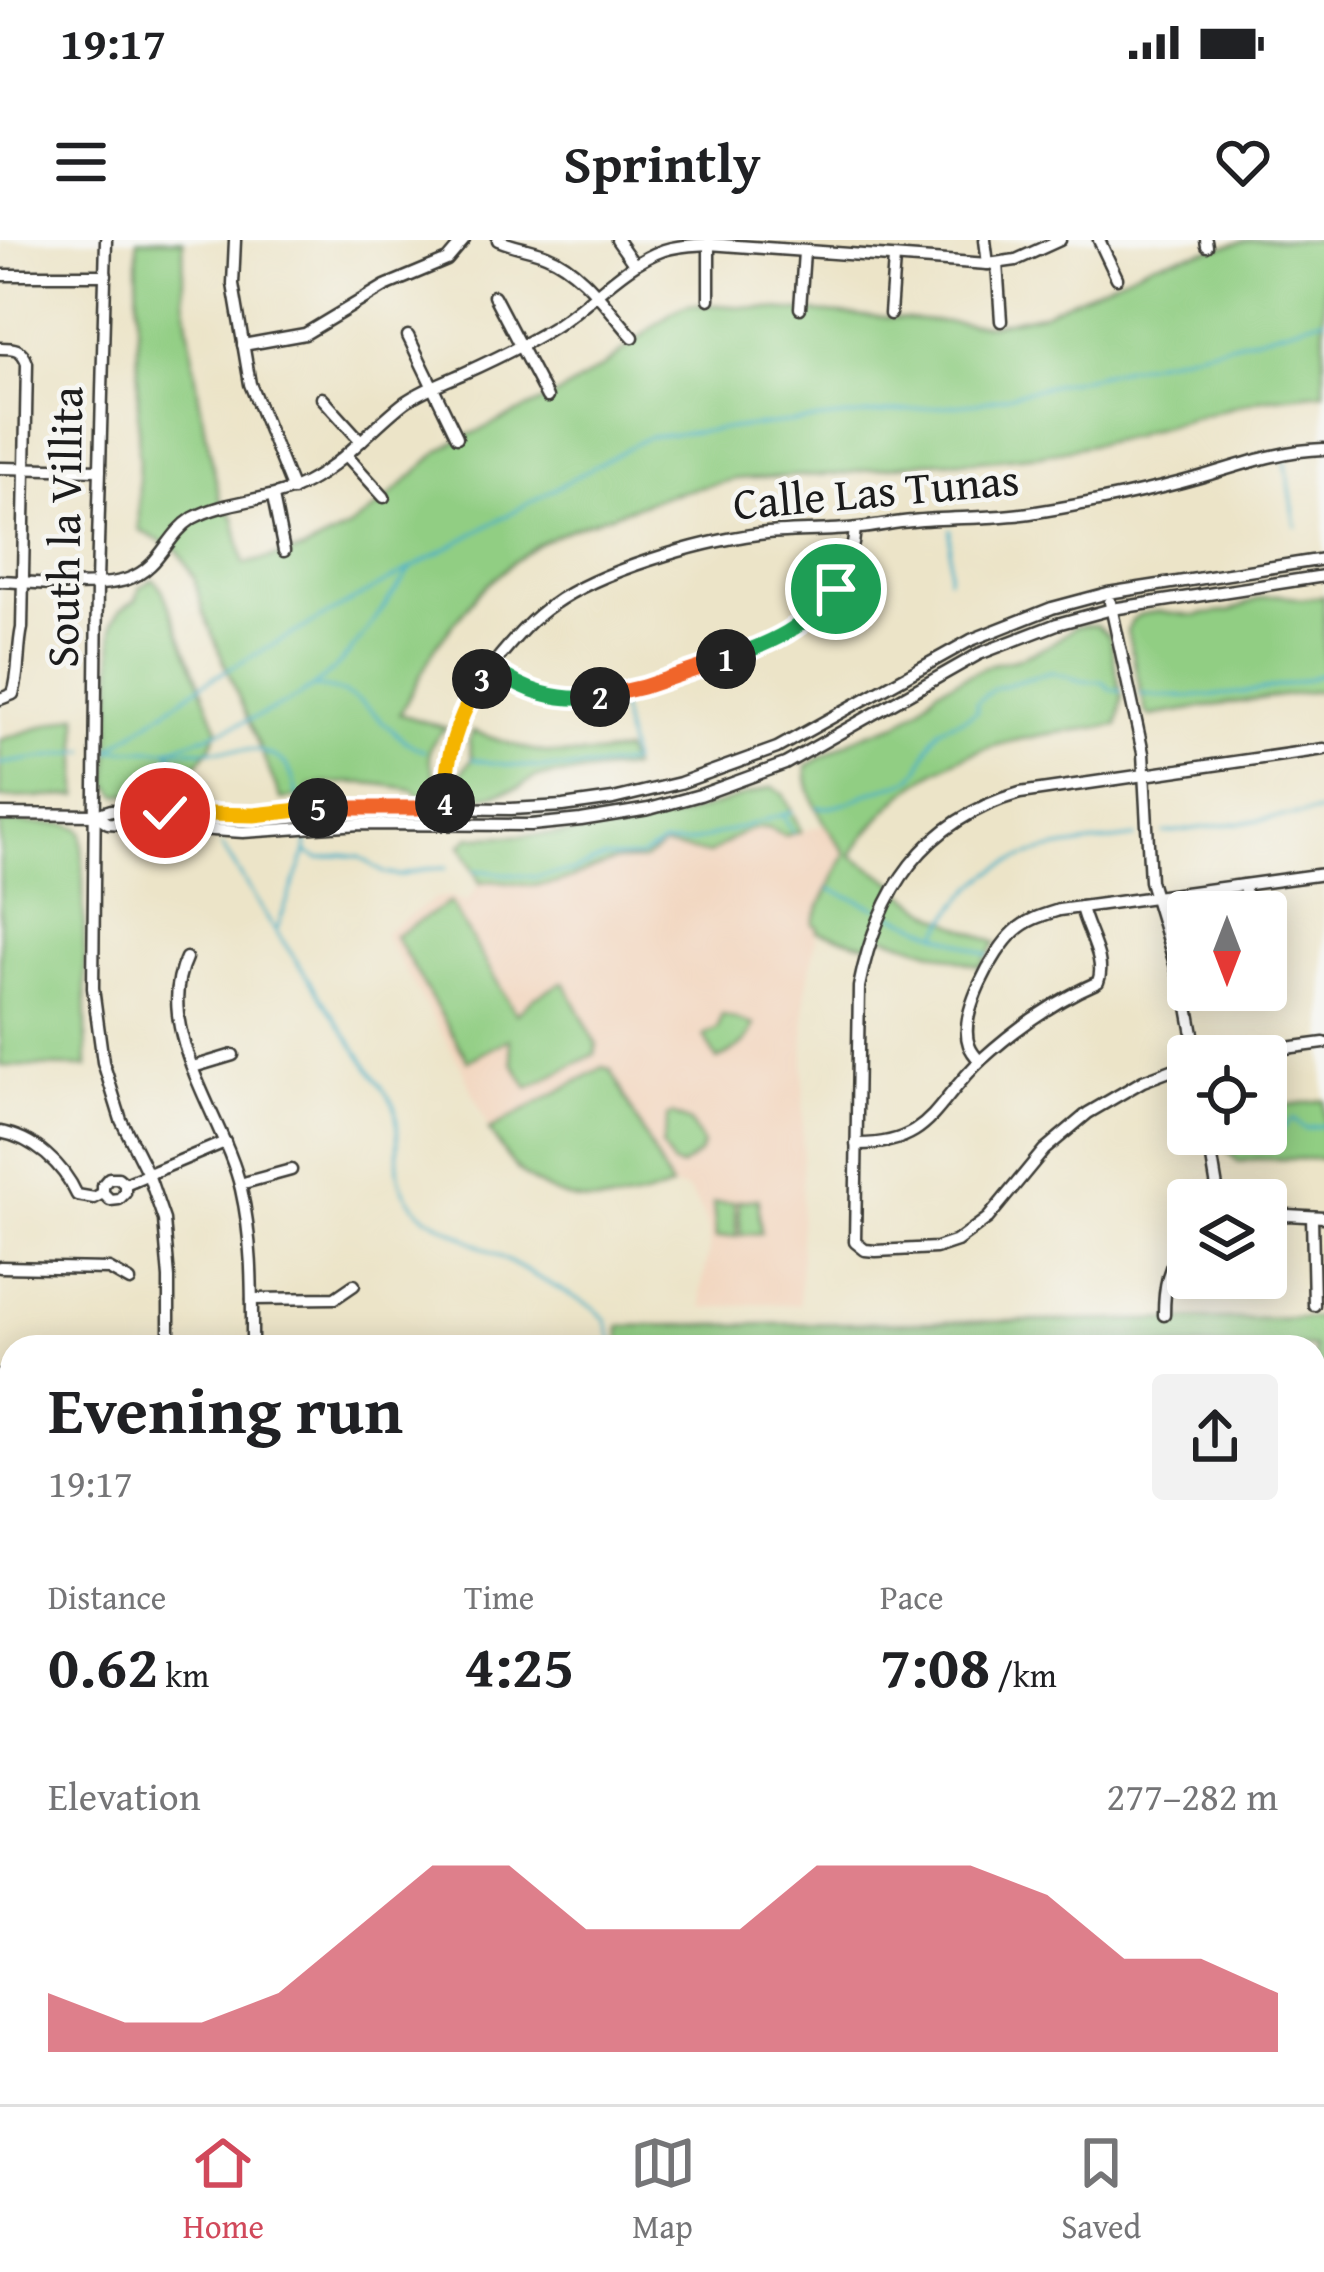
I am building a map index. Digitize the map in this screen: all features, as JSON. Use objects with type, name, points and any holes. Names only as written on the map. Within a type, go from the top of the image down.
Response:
[{"type":"street","name":"South la Villita","points":[[106,240],[93,988],[104,1062],[121,1120],[164,1220],[169,1335]]},
{"type":"street","points":[[236,240],[233,284],[250,384],[293,490]]},
{"type":"street","points":[[242,345],[305,334],[385,286],[446,260],[464,240]]},
{"type":"street","points":[[498,240],[565,265],[632,337]]},
{"type":"street","points":[[617,240],[634,264]]},
{"type":"street","points":[[888,240],[890,314]]},
{"type":"street","points":[[985,240],[1001,321]]},
{"type":"street","points":[[0,581],[97,583],[123,581],[142,573],[186,523],[293,490],[329,469],[408,400],[521,347],[574,315],[634,264],[660,251],[709,242],[992,264],[1016,260],[1060,240]]},
{"type":"street","points":[[1099,240],[1117,278]]},
{"type":"street","points":[[709,242],[709,299]]},
{"type":"street","points":[[800,308],[801,248]]},
{"type":"street","points":[[0,275],[106,275]]},
{"type":"street","points":[[494,296],[548,397]]},
{"type":"street","points":[[408,336],[457,437]]},
{"type":"street","points":[[0,348],[16,349],[27,363],[22,628],[6,697]]},
{"type":"street","points":[[322,398],[361,441]]},
{"type":"street","name":"Calle Las Tunas","points":[[447,825],[445,783],[455,731],[469,698],[536,617],[593,582],[716,542],[1075,506],[1283,453],[1324,449]]},
{"type":"street","points":[[346,455],[384,497]]},
{"type":"street","points":[[0,467],[100,470]]},
{"type":"street","points":[[273,497],[284,551]]},
{"type":"street","points":[[491,667],[532,692],[560,699],[591,698],[643,687],[768,644],[797,628],[825,603],[850,562],[855,529]]},
{"type":"street","points":[[0,814],[96,815],[111,810],[223,816],[323,808],[512,809],[636,794],[716,772],[777,748],[971,640],[1039,612],[1108,593],[1324,559]]},
{"type":"street","points":[[96,815],[108,823],[257,831],[332,825],[531,825],[649,808],[760,774],[806,753],[979,654],[1022,636],[1112,608],[1324,576]]},
{"type":"street","points":[[1108,593],[1138,730],[1147,865],[1193,1035]]},
{"type":"street","points":[[1167,1072],[1088,1113],[1044,1150],[988,1218],[957,1241],[936,1248],[876,1251],[855,1242],[859,987],[881,913],[912,861],[943,830],[996,800],[1047,788],[1324,748]]},
{"type":"street","points":[[980,1061],[968,1041],[976,992],[1006,940],[1038,916],[1324,874]]},
{"type":"street","points":[[1244,885],[1245,891]]},
{"type":"street","points":[[856,1144],[895,1142],[915,1132],[980,1061],[1030,1022],[1101,978],[1081,907]]},
{"type":"street","points":[[186,958],[178,976],[181,1029],[202,1095],[240,1184],[251,1258],[252,1335]]},
{"type":"street","points":[[1287,1047],[1324,1042]]},
{"type":"street","points":[[193,1067],[232,1055]]},
{"type":"street","points":[[0,1132],[32,1143],[55,1163],[77,1195],[94,1198],[104,1193],[109,1178],[124,1184],[225,1142]]},
{"type":"street","points":[[240,1184],[291,1169]]},
{"type":"street","points":[[1287,1215],[1318,1217],[1314,1305]]},
{"type":"street","points":[[0,1267],[109,1268],[130,1280]]},
{"type":"street","points":[[1164,1316],[1167,1278]]},
{"type":"street","points":[[252,1299],[335,1298],[354,1285]]},
{"type":"shaded area","points":[[825,825],[846,853],[814,919],[818,929],[805,997],[800,1305],[704,1309],[701,1291],[709,1232],[691,1194],[671,1187],[629,1201],[594,1202],[564,1197],[526,1177],[489,1130],[461,1066],[386,931],[436,898],[449,896],[466,903],[480,883],[545,886],[614,861],[638,862],[663,846],[709,854],[755,829],[772,829],[785,836]]},
{"type":"green space","points":[[137,240],[183,240],[184,297],[200,404],[220,499],[234,518],[244,564],[304,550],[349,528],[437,453],[557,395],[688,305],[988,325],[1041,314],[1155,262],[1252,240],[1324,240],[1324,392],[1262,399],[1135,436],[1040,455],[736,479],[668,495],[573,528],[512,563],[479,592],[436,646],[400,714],[446,728],[430,749],[434,777],[428,795],[386,785],[338,783],[310,785],[307,797],[281,799],[203,612],[194,577],[178,551],[139,530]]},
{"type":"green space","points":[[153,579],[162,589],[218,729],[202,759],[180,778],[151,790],[118,795],[108,784],[112,624],[120,610],[136,600],[140,587]]},
{"type":"green space","points":[[1279,595],[1324,596],[1324,690],[1146,713],[1127,631],[1132,620],[1159,611],[1190,616],[1230,611]]},
{"type":"green space","points":[[1096,625],[1109,636],[1122,698],[1118,725],[1037,736],[967,755],[906,792],[851,855],[939,917],[996,943],[980,967],[874,933],[869,945],[817,931],[814,919],[846,853],[813,801],[807,766],[858,737],[897,724],[936,690],[992,664],[1048,646],[1075,627]]},
{"type":"green space","points":[[78,715],[78,796],[0,798],[0,740]]},
{"type":"green space","points":[[473,731],[547,753],[624,751],[631,768],[536,777],[519,788],[465,796],[457,791],[456,780],[472,759],[469,742]]},
{"type":"green space","points":[[772,787],[783,793],[801,831],[785,836],[767,828],[751,830],[709,854],[663,846],[644,860],[614,861],[558,883],[480,883],[461,845],[470,837],[567,834],[675,818]]},
{"type":"green space","points":[[0,823],[67,824],[82,833],[87,1067],[0,1066]]},
{"type":"green space","points":[[450,902],[516,1014],[535,997],[564,982],[597,1045],[595,1054],[528,1088],[513,1063],[509,1039],[468,1061],[395,936]]},
{"type":"green space","points":[[722,1015],[754,1025],[745,1042],[717,1060],[704,1036],[718,1029]]},
{"type":"green space","points":[[603,1067],[611,1070],[671,1187],[615,1202],[559,1195],[520,1171],[489,1130]]},
{"type":"green space","points":[[1324,1100],[1324,1159],[1239,1162],[1230,1155],[1287,1155],[1287,1105]]},
{"type":"green space","points":[[672,1114],[690,1122],[703,1145],[699,1154],[680,1167],[672,1164],[662,1146]]},
{"type":"green space","points":[[758,1199],[761,1233],[741,1235],[738,1201]]},
{"type":"green space","points":[[734,1202],[737,1236],[716,1238],[713,1203]]},
{"type":"green space","points":[[1324,1318],[1324,1335],[620,1335],[620,1326]]},
{"type":"waterway","points":[[109,750],[206,682],[648,437],[977,403],[1324,318]]},
{"type":"waterway","points":[[1285,459],[1296,526]]},
{"type":"waterway","points":[[949,578],[950,529]]},
{"type":"waterway","points":[[204,801],[168,750],[307,691],[336,667],[412,568]]},
{"type":"waterway","points":[[818,807],[843,804],[907,781],[939,730],[977,711],[976,703],[993,689],[1051,672],[1103,682],[1121,691]]},
{"type":"waterway","points":[[1140,694],[1233,694],[1324,674]]},
{"type":"waterway","points":[[314,687],[349,695],[424,751]]},
{"type":"waterway","points":[[472,759],[551,768],[631,763],[619,699]]},
{"type":"waterway","points":[[111,750],[264,752],[285,764],[297,797]]},
{"type":"waterway","points":[[0,764],[86,751]]},
{"type":"waterway","points":[[1164,833],[1324,811]]},
{"type":"waterway","points":[[474,870],[534,877],[573,871],[604,858],[640,857],[663,844],[688,843],[792,812]]},
{"type":"waterway","points":[[783,816],[794,833]]},
{"type":"waterway","points":[[938,933],[958,904],[999,868],[1046,851],[1135,837]]},
{"type":"waterway","points":[[307,840],[276,931],[394,1105],[403,1190],[425,1216],[594,1308],[606,1320],[611,1335]]},
{"type":"waterway","points":[[222,846],[275,930]]},
{"type":"waterway","points":[[308,853],[319,859],[360,857],[384,873],[399,876],[446,868]]},
{"type":"waterway","points":[[830,889],[877,908]]},
{"type":"waterway","points":[[886,912],[988,955]]},
{"type":"waterway","points":[[1287,1124],[1292,1119],[1305,1129],[1324,1125]]},
{"type":"route","points":[[165,813],[223,816],[323,808],[445,808],[455,731],[469,698],[491,667],[532,692],[560,699],[618,693],[768,644],[810,619],[836,589]]}]
